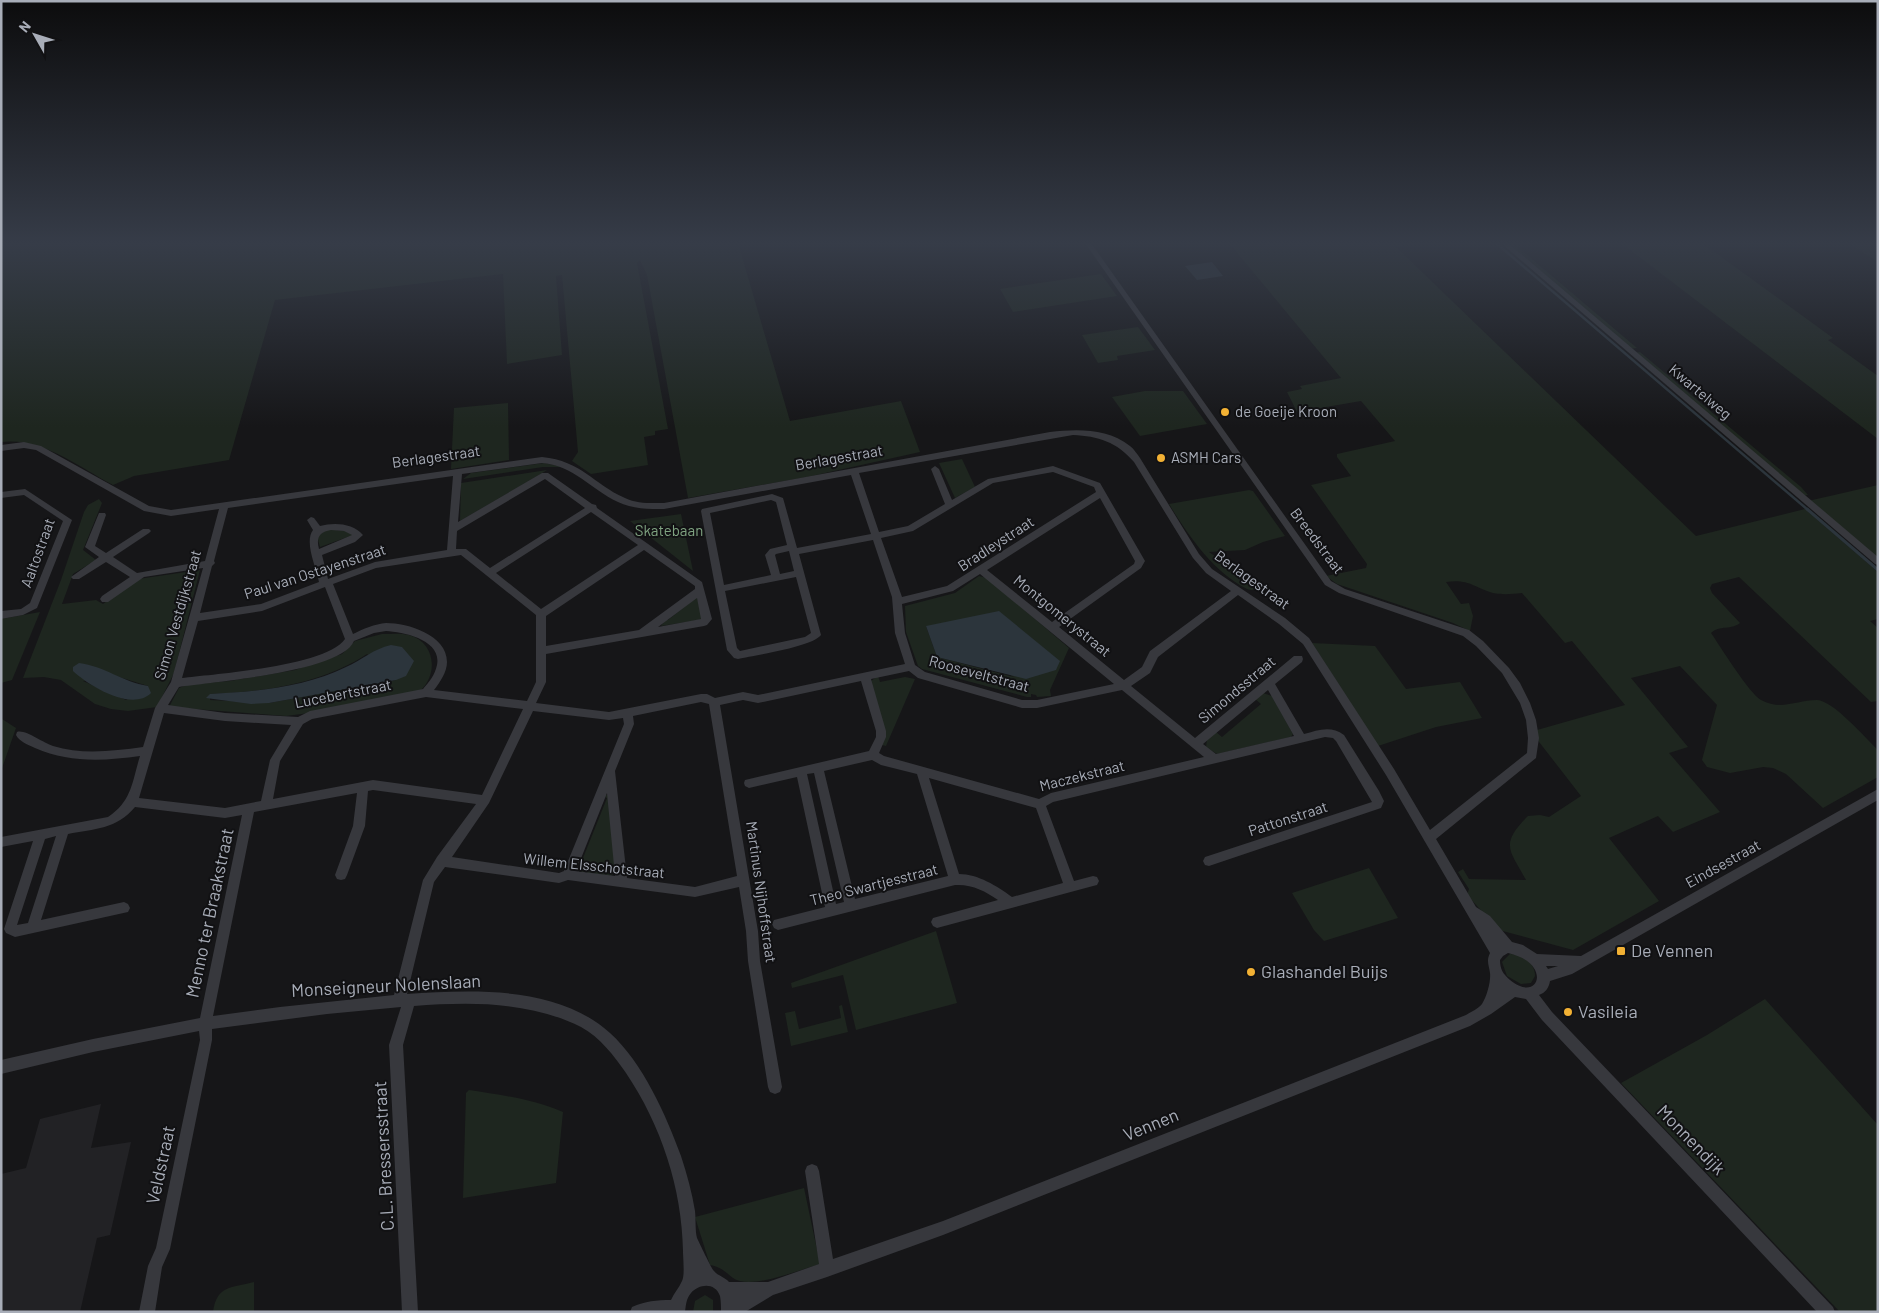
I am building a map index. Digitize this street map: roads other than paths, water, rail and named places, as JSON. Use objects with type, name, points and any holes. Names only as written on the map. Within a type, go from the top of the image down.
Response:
[{"type":"street","name":"Breedstraat","points":[[1131,304],[1328,583],[1342,591],[1466,633],[1480,642],[1514,683],[1534,725],[1536,738],[1532,755],[1428,838]]},
{"type":"street","name":"Kwartelweg","points":[[1576,304],[1878,562]]},
{"type":"street","name":"Berlagestraat","points":[[3,450],[24,445],[38,448],[128,499],[156,512],[180,513],[531,460],[556,461],[573,466],[622,500],[651,506],[676,504],[1058,434],[1084,432],[1101,436],[1119,444],[1132,453],[1201,563],[1237,591],[1282,621],[1306,641],[1390,772],[1428,838],[1474,911],[1479,924],[1496,952]]},
{"type":"street","points":[[935,469],[950,505]]},
{"type":"street","points":[[776,578],[770,555],[773,551],[793,550],[910,529],[991,481],[1053,469],[1098,485],[1140,561],[1138,566],[1052,627]]},
{"type":"street","points":[[451,552],[458,471]]},
{"type":"street","name":"Rooseveltstraat","points":[[854,472],[898,602],[900,633],[911,667],[922,674],[1022,704],[1056,701],[1124,686],[1146,670],[1154,654],[1237,591]]},
{"type":"street","points":[[453,529],[545,475],[699,584],[706,621],[541,651]]},
{"type":"street","name":"Aaltostraat","points":[[1,495],[25,492],[68,520],[34,605],[30,609],[21,612],[1,615]]},
{"type":"street","name":"Bradleystraat","points":[[898,602],[944,593],[1102,492]]},
{"type":"street","points":[[777,498],[780,500],[793,550],[816,635],[808,640],[736,654],[732,650],[705,512],[777,498]]},
{"type":"street","name":"Simon Vestdijkstraat","points":[[132,802],[160,708],[176,683],[224,506]]},
{"type":"street","points":[[490,572],[593,508]]},
{"type":"street","points":[[102,515],[90,547],[137,577]]},
{"type":"street","points":[[311,520],[318,530]]},
{"type":"street","points":[[176,683],[262,672],[298,664],[338,652],[350,643],[326,583],[316,553],[312,540],[318,530],[331,527],[353,530],[358,535],[352,540],[316,553]]},
{"type":"street","points":[[76,577],[146,531]]},
{"type":"street","points":[[404,1001],[425,889],[441,861],[485,800],[531,707],[541,682],[541,614],[645,545]]},
{"type":"street","name":"Paul van Ostayenstraat","points":[[194,618],[262,607],[375,565],[463,551],[541,614]]},
{"type":"street","points":[[105,599],[142,574],[210,563]]},
{"type":"street","name":"Montgomerystraat","points":[[981,570],[1124,686]]},
{"type":"street","points":[[720,590],[800,573]]},
{"type":"street","points":[[640,634],[701,590]]},
{"type":"street","points":[[350,639],[384,627],[417,633],[430,639],[439,650],[441,662],[440,673],[426,693]]},
{"type":"street","name":"Simondsstraat","points":[[1195,744],[1298,659]]},
{"type":"street","name":"Lucebertstraat","points":[[160,708],[224,716],[299,721],[310,715],[426,693],[609,716],[701,698],[708,698],[714,702],[743,696],[758,699],[911,667]]},
{"type":"street","points":[[749,782],[873,755],[881,737],[881,731],[865,676]]},
{"type":"street","points":[[1269,682],[1301,738]]},
{"type":"street","name":"Simondsstraat","points":[[1124,686],[1214,759]]},
{"type":"street","name":"Martinus Nijhoffstraat","points":[[714,702],[744,880],[754,961],[775,1087]]},
{"type":"street","points":[[568,876],[629,724],[627,713]]},
{"type":"street","points":[[266,805],[275,760],[299,721]]},
{"type":"street","name":"Maczekstraat","points":[[873,755],[881,760],[1040,804],[1051,798],[1330,732],[1340,738],[1375,794],[1378,801],[1377,805]]},
{"type":"street","points":[[21,735],[41,747],[69,755],[100,757],[147,751]]},
{"type":"street","points":[[818,767],[851,906]]},
{"type":"street","points":[[610,770],[622,882]]},
{"type":"street","points":[[801,771],[832,911]]},
{"type":"street","name":"Theo Swartjesstraat","points":[[778,924],[954,880],[920,771]]},
{"type":"street","points":[[1,842],[110,821],[123,813],[132,802],[225,813],[373,785],[485,800]]},
{"type":"street","points":[[341,875],[358,826],[363,786]]},
{"type":"street","name":"Eindsestraat","points":[[1544,976],[1568,970],[1878,794]]},
{"type":"street","points":[[1040,804],[1070,887]]},
{"type":"street","name":"Pattonstraat","points":[[1208,861],[1377,805]]},
{"type":"street","name":"Menno ter Braakstraat","points":[[205,1024],[249,808]]},
{"type":"street","points":[[33,926],[64,830]]},
{"type":"street","points":[[42,834],[10,929],[15,931],[124,908]]},
{"type":"street","name":"Willem Elsschotstraat","points":[[441,861],[559,878],[568,876],[696,892],[744,880]]},
{"type":"street","points":[[954,880],[960,879],[994,889],[1010,903]]},
{"type":"street","points":[[937,922],[1093,881]]},
{"type":"street","name":"Berlagestraat","points":[[1474,911],[1486,920],[1508,947]]},
{"type":"street","points":[[1486,1010],[1496,984],[1493,962],[1496,952],[1508,947],[1523,950],[1536,960],[1544,976],[1543,984],[1538,990],[1530,993],[1514,990],[1496,975]]},
{"type":"street","name":"Eindsestraat","points":[[1536,960],[1584,961]]},
{"type":"street","name":"Vennen","points":[[729,1312],[769,1290],[943,1228],[1470,1020],[1514,990]]},
{"type":"street","name":"Monnendijk","points":[[1530,993],[1591,1062],[1828,1312]]},
{"type":"street","name":"Monseigneur Nolenslaan","points":[[1,1067],[205,1024],[292,1010],[404,1001],[482,998],[525,1003],[572,1017],[586,1023],[608,1039],[630,1066],[665,1134],[686,1202],[691,1241],[690,1283]]},
{"type":"street","name":"C.L. Bressersstraat","points":[[404,1001],[396,1044],[410,1312]]},
{"type":"street","name":"Veldstraat","points":[[147,1312],[156,1266],[163,1249],[204,1050],[205,1024]]},
{"type":"street","points":[[812,1171],[828,1270]]},
{"type":"street","name":"Monseigneur Nolenslaan","points":[[691,1241],[709,1277]]},
{"type":"street","points":[[637,1312],[654,1308],[677,1310],[682,1292],[690,1283],[709,1277],[720,1281],[727,1290],[730,1300],[729,1312]]},
{"type":"street","name":"Vennen","points":[[727,1290],[769,1290]]},
{"type":"waterway","points":[[1568,304],[1808,510]]},
{"type":"waterway","points":[[1807,509],[1878,570]]},
{"type":"place","name":"de Goeije Kroon","points":[[1225,412]]},
{"type":"place","name":"ASMH Cars","points":[[1161,458]]},
{"type":"place","name":"De Vennen","points":[[1621,951]]},
{"type":"place","name":"Glashandel Buijs","points":[[1251,972]]},
{"type":"place","name":"Vasileia","points":[[1568,1012]]},
{"type":"park label","name":"Skatebaan","points":[[669,531]]}]
